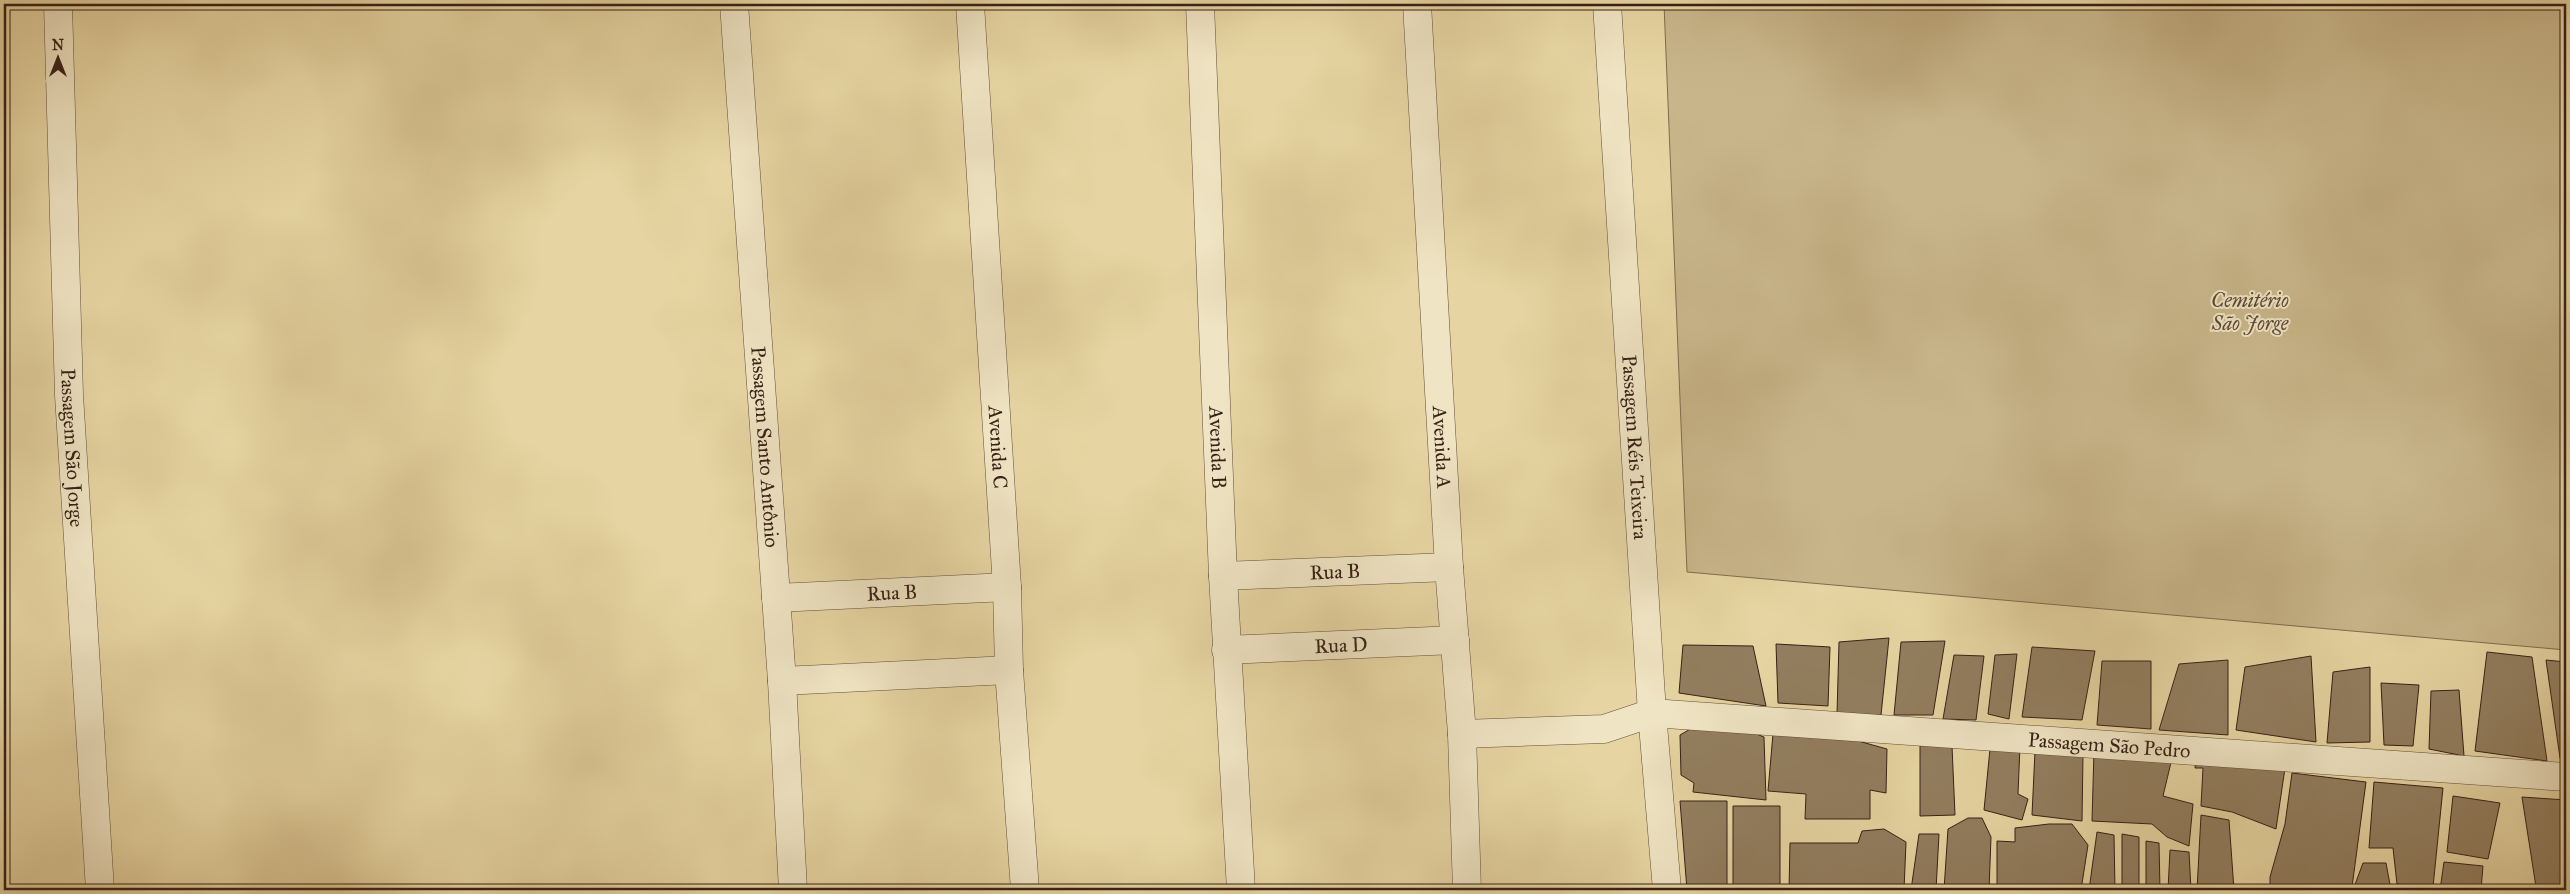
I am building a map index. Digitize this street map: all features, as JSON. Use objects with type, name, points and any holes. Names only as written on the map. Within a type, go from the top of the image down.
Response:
[{"type":"street","name":"Passagem São Jorge","points":[[58,4],[69,395],[100,890]]},
{"type":"street","name":"Passagem Santo Antônio","points":[[734,4],[782,681],[793,890]]},
{"type":"street","name":"Avenida C","points":[[970,4],[1007,586],[1009,670],[1025,890]]},
{"type":"street","name":"Avenida B","points":[[1200,4],[1226,650],[1241,890]]},
{"type":"street","name":"Avenida A","points":[[1417,4],[1449,568],[1462,734],[1467,890]]},
{"type":"street","name":"Passagem Réis Teixeira","points":[[1607,4],[1652,712],[1667,890]]},
{"type":"street","name":"Rua B","points":[[1223,576],[1449,568]]},
{"type":"street","name":"Rua B","points":[[776,598],[1007,586]]},
{"type":"street","name":"Rua D","points":[[1226,650],[1455,640]]},
{"type":"street","points":[[782,681],[1009,670]]},
{"type":"street","points":[[1462,734],[1604,729],[1652,712]]},
{"type":"street","name":"Passagem São Pedro","points":[[1652,712],[2566,777]]},
{"type":"green space","name":"Cemitério São Jorge","points":[[1664,4],[2566,4],[2566,650],[1687,572]]},
{"type":"building","points":[[1889,638],[1881,715],[1837,714],[1839,642]]},
{"type":"building","points":[[1945,641],[1933,715],[1894,715],[1901,642]]},
{"type":"building","points":[[1776,644],[1830,647],[1828,706],[1778,703]]},
{"type":"building","points":[[1683,645],[1753,646],[1766,706],[1679,693]]},
{"type":"building","points":[[2032,647],[2095,651],[2082,720],[2022,717]]},
{"type":"building","points":[[2487,652],[2532,657],[2547,761],[2475,751]]},
{"type":"building","points":[[2017,654],[2009,719],[1988,714],[1995,655]]},
{"type":"building","points":[[1954,655],[1984,656],[1976,720],[1943,719]]},
{"type":"building","points":[[2311,656],[2316,742],[2236,730],[2245,667]]},
{"type":"building","points":[[2228,660],[2228,735],[2159,730],[2179,664]]},
{"type":"building","points":[[2546,660],[2566,662],[2566,759],[2560,758]]},
{"type":"building","points":[[2102,661],[2151,661],[2151,729],[2097,725]]},
{"type":"building","points":[[2370,667],[2370,742],[2327,743],[2333,672]]},
{"type":"building","points":[[2381,683],[2419,685],[2413,746],[2384,745]]},
{"type":"building","points":[[2459,690],[2464,756],[2429,749],[2431,691]]},
{"type":"building","points":[[1699,724],[1741,728],[1764,737],[1766,800],[1693,792],[1694,783],[1681,775],[1680,735]]},
{"type":"building","points":[[1773,734],[1833,734],[1887,749],[1886,793],[1870,790],[1870,819],[1805,819],[1806,794],[1768,791]]},
{"type":"building","points":[[1920,742],[1952,746],[1955,815],[1920,816]]},
{"type":"building","points":[[2020,746],[2018,794],[2028,799],[2022,820],[1984,810],[1990,749]]},
{"type":"building","points":[[2035,751],[2083,754],[2082,821],[2032,815]]},
{"type":"building","points":[[2094,751],[2173,754],[2163,796],[2193,804],[2189,846],[2167,837],[2152,824],[2092,821]]},
{"type":"building","points":[[2196,759],[2285,768],[2276,829],[2232,812],[2201,806],[2203,768],[2195,768]]},
{"type":"building","points":[[2292,773],[2366,782],[2352,887],[2329,890],[2270,890],[2270,877],[2285,824]]},
{"type":"building","points":[[2374,782],[2443,788],[2433,887],[2397,884],[2393,848],[2369,848]]},
{"type":"building","points":[[2453,796],[2500,803],[2488,859],[2447,852]]},
{"type":"building","points":[[2522,797],[2566,800],[2566,890],[2536,887]]},
{"type":"building","points":[[1680,801],[1727,801],[1727,890],[1687,890]]},
{"type":"building","points":[[1733,806],[1780,806],[1780,890],[1733,890]]},
{"type":"building","points":[[2201,815],[2229,820],[2234,890],[2197,890]]},
{"type":"building","points":[[1968,818],[1982,818],[1991,837],[1989,890],[1944,890],[1948,829]]},
{"type":"building","points":[[2049,824],[2072,824],[2088,845],[2081,890],[1997,890],[1997,841],[2015,842],[2015,828]]},
{"type":"building","points":[[1884,829],[1906,842],[1904,890],[1789,890],[1790,843],[1858,843],[1862,831]]},
{"type":"building","points":[[2097,832],[2114,835],[2115,890],[2089,890]]},
{"type":"building","points":[[1919,834],[1939,834],[1936,890],[1911,890]]},
{"type":"building","points":[[2122,834],[2139,837],[2139,890],[2122,890]]},
{"type":"building","points":[[2146,841],[2159,843],[2160,890],[2146,890]]},
{"type":"building","points":[[2170,850],[2189,852],[2191,890],[2168,890]]},
{"type":"building","points":[[2444,862],[2483,866],[2481,890],[2440,890]]},
{"type":"building","points":[[2363,863],[2386,863],[2391,890],[2353,890]]}]
